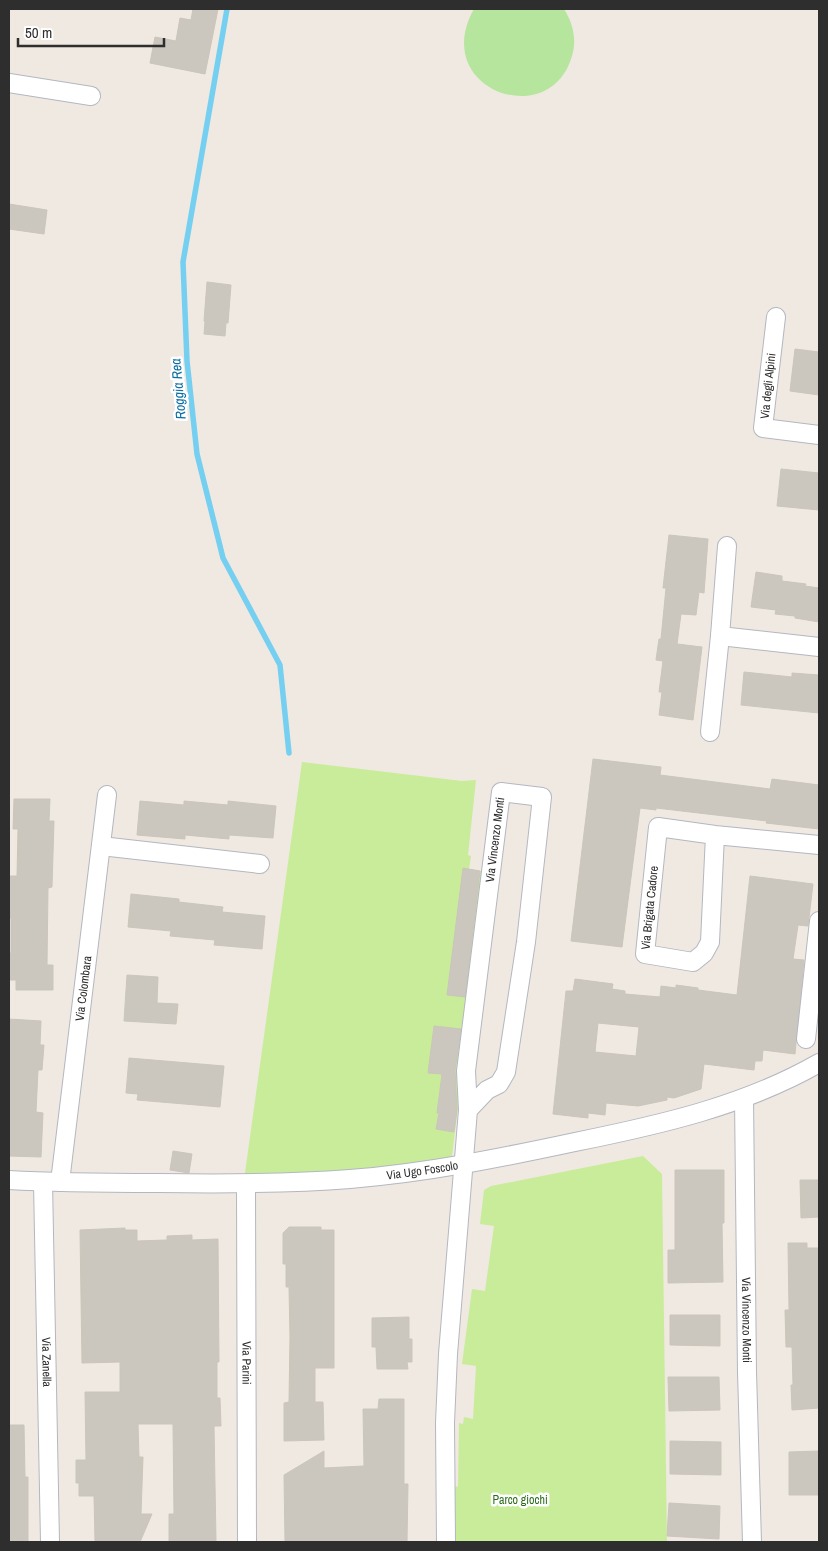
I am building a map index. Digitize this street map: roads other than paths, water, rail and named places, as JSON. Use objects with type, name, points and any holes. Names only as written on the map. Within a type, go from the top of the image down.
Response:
[{"type":"street","points":[[9,83],[91,96]]},
{"type":"street","name":"Via degli Alpini","points":[[776,317],[763,428],[819,435]]},
{"type":"street","points":[[710,732],[727,546]]},
{"type":"street","points":[[720,636],[819,647]]},
{"type":"street","name":"Via Vincenzo Monti","points":[[446,1542],[445,1423],[468,1110],[466,1071],[501,792],[542,797],[526,942],[506,1072],[499,1084],[481,1095],[468,1110]]},
{"type":"street","name":"Via Colombara","points":[[51,1182],[107,795]]},
{"type":"street","name":"Via Brigata Cadore","points":[[715,835],[710,942],[704,953],[694,962],[645,954],[658,826],[715,835],[819,845]]},
{"type":"street","points":[[101,846],[260,864]]},
{"type":"street","points":[[806,1039],[819,922]]},
{"type":"street","name":"Via Ugo Foscolo","points":[[9,1180],[246,1184],[348,1180],[463,1165],[635,1130],[702,1112],[744,1098],[819,1063]]},
{"type":"street","points":[[466,1071],[472,1080],[491,1088]]},
{"type":"street","name":"Via Vincenzo Monti","points":[[744,1098],[747,1372],[752,1542]]},
{"type":"street","name":"Via Zanella","points":[[50,1542],[51,1182]]},
{"type":"street","name":"Via Parini","points":[[246,1184],[247,1542]]},
{"type":"waterway","name":"Roggia Rea","points":[[227,9],[183,262],[187,361],[197,454],[223,558],[280,665],[289,753]]},
{"type":"park label","name":"Parco giochi","points":[[520,1500]]}]
